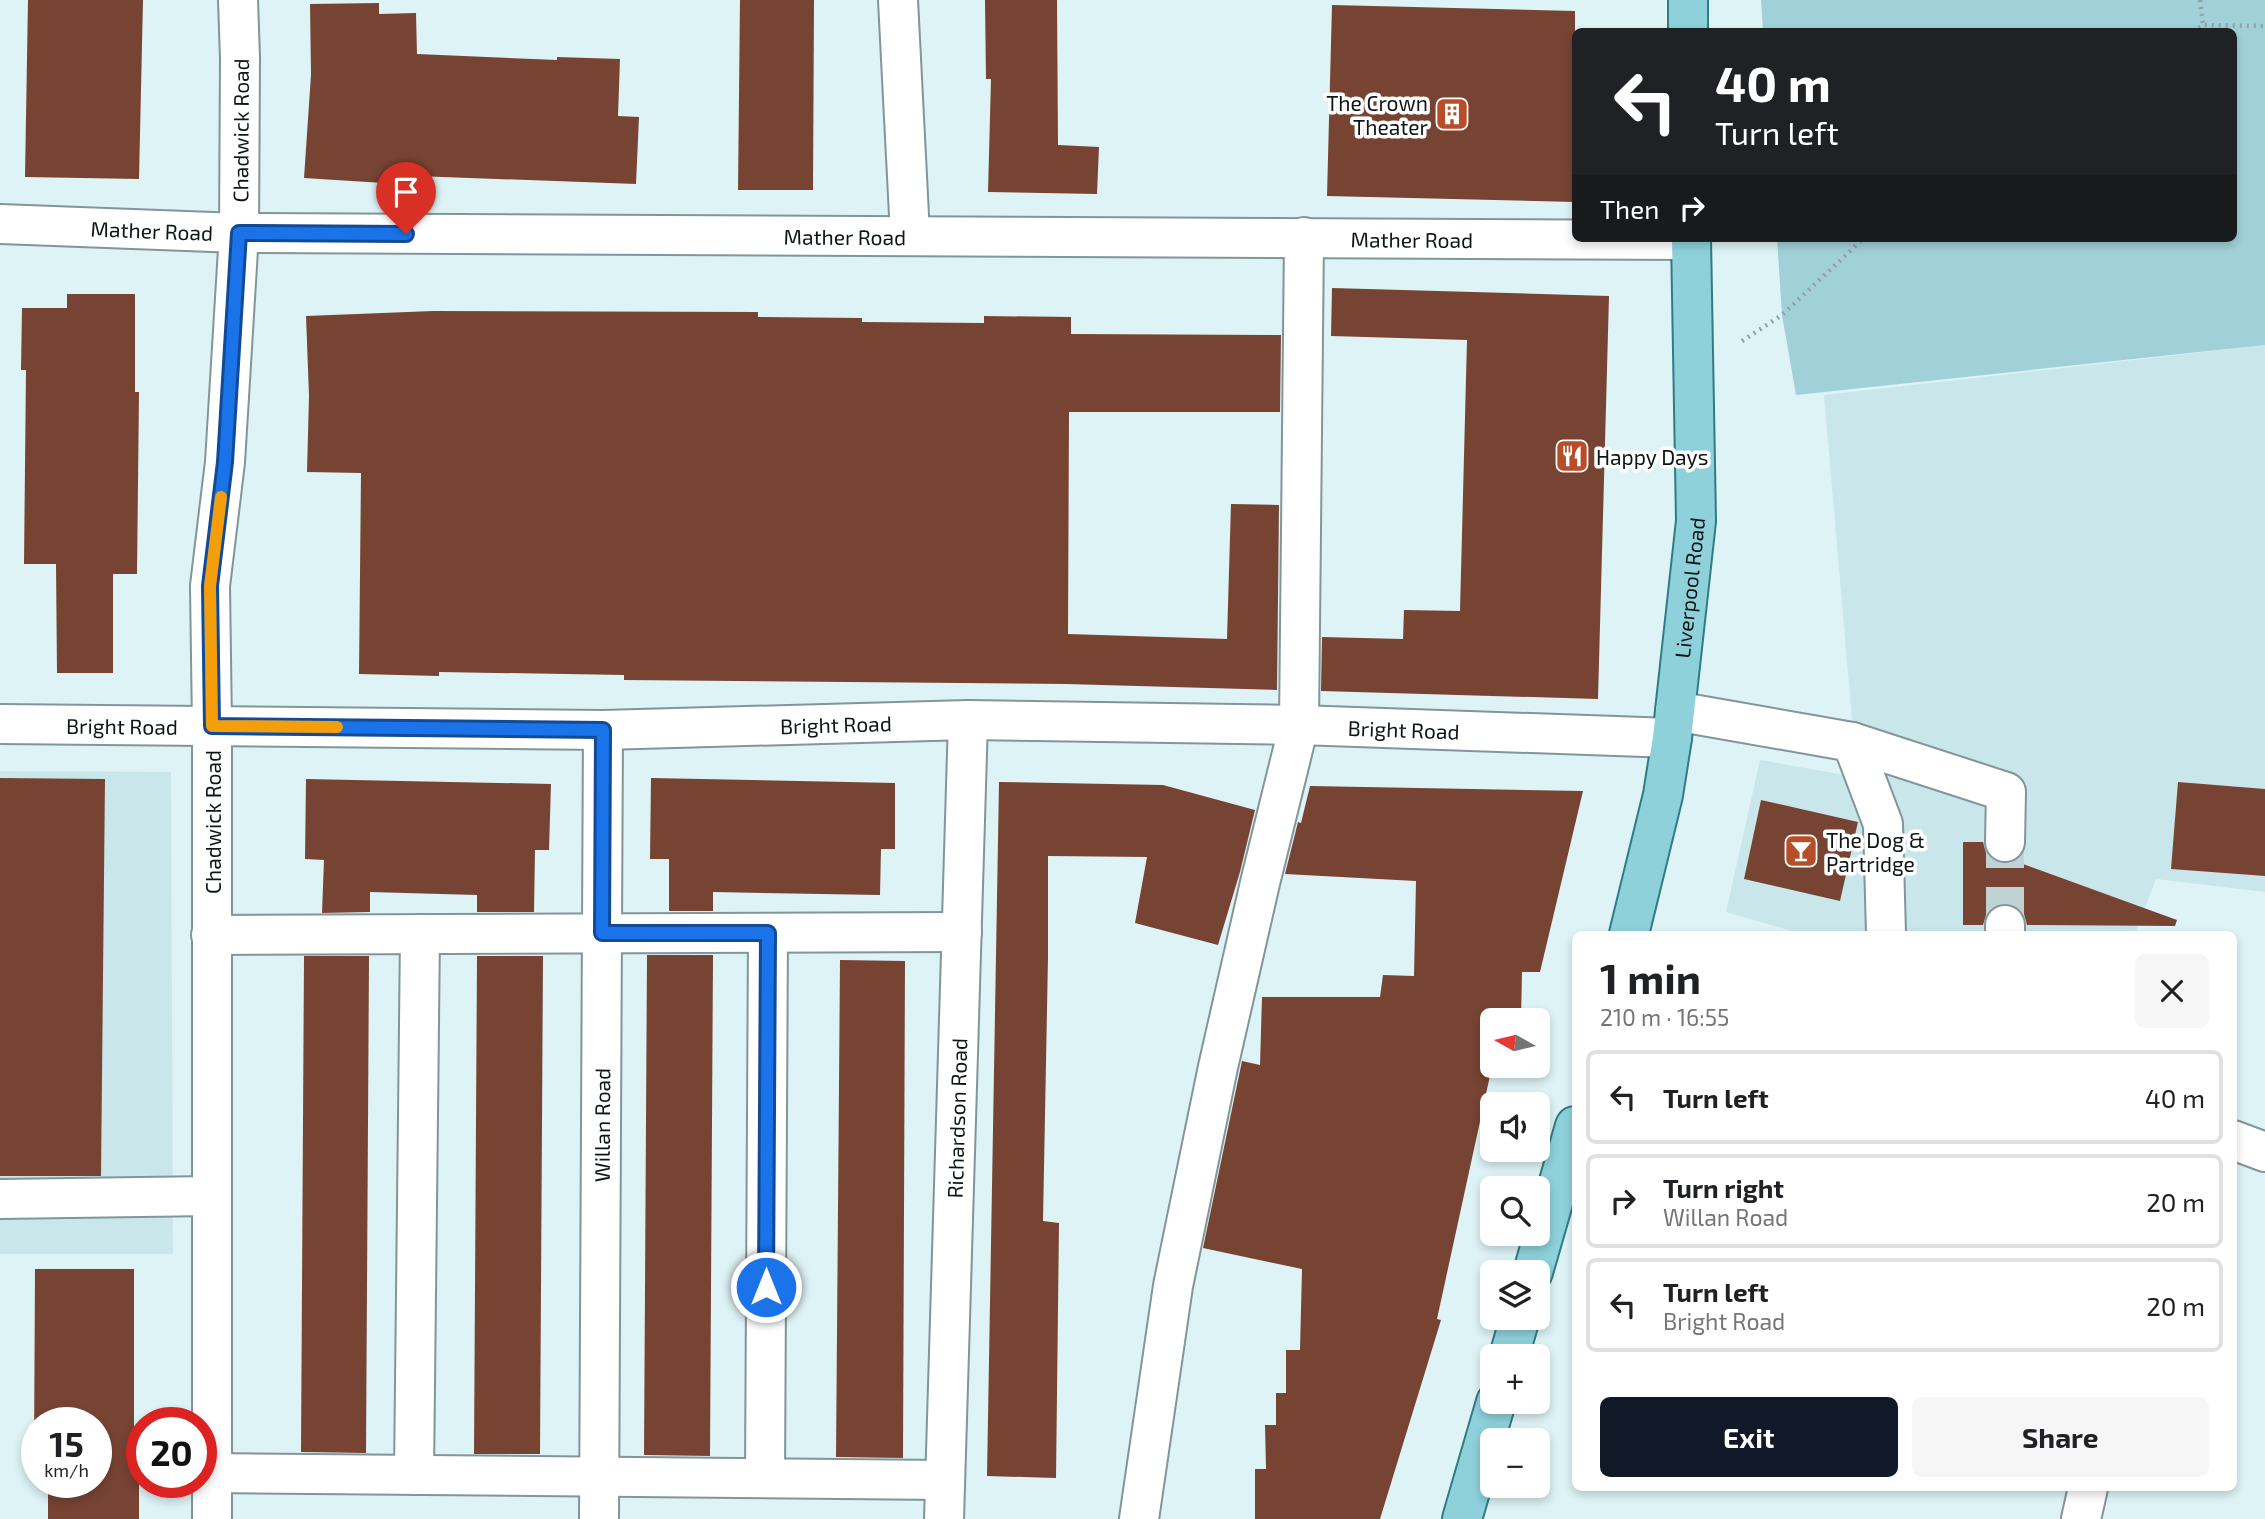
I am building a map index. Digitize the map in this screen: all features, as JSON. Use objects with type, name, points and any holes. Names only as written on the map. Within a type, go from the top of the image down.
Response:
[{"type":"main road","points":[[1688,0],[1688,28]]},
{"type":"main road","name":"Liverpool Road","points":[[1630,931],[1663,795],[1696,521],[1691,242]]},
{"type":"main road","points":[[1536,1260],[1572,1136]]},
{"type":"main road","points":[[1462,1519],[1493,1414]]},
{"type":"street","name":"Chadwick Road","points":[[212,1407],[210,586],[225,462],[239,233],[240,58],[237,0]]},
{"type":"street","points":[[898,0],[909,235]]},
{"type":"street","name":"Mather Road","points":[[0,224],[239,233],[1572,238]]},
{"type":"street","points":[[1139,1519],[1173,1286],[1218,1067],[1299,725],[1304,237]]},
{"type":"street","name":"Bright Road","points":[[0,724],[603,730],[968,720],[1299,725],[1673,725],[1852,743],[2006,792],[2005,842]]},
{"type":"street","name":"Richardson Road","points":[[944,1519],[968,720]]},
{"type":"street","name":"Willan Road","points":[[599,1519],[603,730]]},
{"type":"street","points":[[1852,743],[1883,824],[1886,931]]},
{"type":"street","points":[[211,935],[962,932]]},
{"type":"street","points":[[765,1478],[768,933]]},
{"type":"street","points":[[414,1475],[420,934]]},
{"type":"street","points":[[2237,1142],[2265,1152]]},
{"type":"street","points":[[0,1199],[211,1196]]},
{"type":"street","points":[[217,1473],[945,1480]]},
{"type":"street","points":[[2081,1519],[2087,1491]]},
{"type":"street","name":"Chadwick Road","points":[[212,1498],[212,1519]]},
{"type":"path","points":[[2200,0],[2203,25]]},
{"type":"path","points":[[2199,28],[2203,25],[2265,26]]},
{"type":"path","points":[[1695,372],[1782,315],[1860,242]]},
{"type":"shaded area","points":[[1761,0],[2265,0],[2265,345],[1796,395],[1782,315],[1777,242],[2237,242],[2237,28],[1763,28]]},
{"type":"shaded area","points":[[2265,345],[2265,892],[2156,879],[2136,931],[1792,931],[1726,912],[1760,760],[1857,777],[1824,395]]},
{"type":"shaded area","points":[[0,771],[171,772],[173,1254],[0,1254]]},
{"type":"building","points":[[28,0],[143,0],[139,179],[25,177]]},
{"type":"building","points":[[740,0],[814,0],[813,190],[738,190]]},
{"type":"building","points":[[985,0],[1057,0],[1058,145],[1099,147],[1097,194],[988,192],[991,79],[986,79]]},
{"type":"building","points":[[379,3],[379,14],[416,13],[417,54],[557,60],[557,57],[620,59],[618,116],[639,117],[636,184],[416,176],[415,185],[304,178],[311,75],[310,4]]},
{"type":"building","name":"The Crown Theater","points":[[1332,5],[1575,11],[1575,28],[1572,28],[1572,202],[1327,196]]},
{"type":"building","points":[[1332,288],[1609,296],[1598,699],[1321,691],[1322,637],[1403,639],[1404,610],[1460,611],[1467,340],[1331,336]]},
{"type":"building","points":[[67,294],[135,294],[135,392],[139,392],[137,574],[113,574],[113,673],[57,673],[56,564],[24,564],[26,370],[21,370],[22,308],[67,308]]},
{"type":"building","points":[[433,311],[758,312],[758,317],[862,318],[862,322],[984,323],[984,316],[1071,317],[1071,334],[1281,335],[1280,412],[1069,412],[1068,634],[1227,639],[1231,504],[1279,505],[1277,690],[1066,684],[624,680],[624,675],[439,672],[439,676],[359,674],[361,473],[307,472],[309,396],[306,316]]},
{"type":"building","points":[[0,778],[105,779],[101,1176],[0,1176]]},
{"type":"building","points":[[651,778],[895,783],[895,849],[881,849],[880,895],[713,892],[713,911],[669,911],[669,859],[650,859]]},
{"type":"building","points":[[306,779],[551,784],[549,850],[535,850],[534,912],[477,912],[477,895],[370,892],[370,912],[322,913],[324,860],[305,859]]},
{"type":"building","points":[[999,782],[1163,785],[1255,810],[1218,945],[1135,923],[1147,857],[1048,856],[1043,1221],[1059,1223],[1056,1478],[987,1476]]},
{"type":"building","points":[[2178,782],[2265,789],[2265,876],[2171,869]]},
{"type":"building","points":[[1310,786],[1583,791],[1540,972],[1522,972],[1521,1008],[1480,1008],[1480,1078],[1489,1078],[1486,1092],[1480,1092],[1480,1122],[1437,1319],[1441,1320],[1380,1519],[1255,1519],[1255,1469],[1266,1469],[1265,1425],[1276,1425],[1276,1393],[1286,1393],[1286,1350],[1300,1350],[1302,1269],[1203,1248],[1242,1061],[1260,1065],[1262,997],[1380,997],[1383,975],[1414,976],[1416,881],[1285,874],[1298,822],[1301,823]]},
{"type":"building","name":"The Dog & Partridge","points":[[1761,800],[1858,822],[1840,901],[1744,879]]},
{"type":"building","points":[[1963,842],[1983,842],[1986,853],[1994,861],[2005,864],[2015,861],[2177,920],[2175,926],[2027,925],[2024,914],[2016,906],[2006,903],[1994,906],[1986,915],[1983,925],[1963,925]]},
{"type":"building","points":[[647,955],[713,955],[710,1456],[644,1455]]},
{"type":"building","points":[[304,956],[369,956],[366,1453],[301,1452]]},
{"type":"building","points":[[477,956],[543,956],[540,1454],[474,1454]]},
{"type":"building","points":[[840,960],[905,961],[903,1458],[836,1457]]},
{"type":"building","points":[[35,1269],[134,1269],[134,1407],[126,1407],[126,1498],[139,1498],[139,1519],[48,1519],[48,1498],[112,1498],[112,1407],[34,1407]]},
{"type":"tunnel","points":[[2005,842],[2005,925]]},
{"type":"slow traffic","points":[[221,497],[210,586],[212,726],[337,727]]},
{"type":"place","name":"The Crown Theater","points":[[1452,114]]},
{"type":"place","name":"Happy Days","points":[[1572,456]]},
{"type":"place","name":"The Dog & Partridge","points":[[1801,851]]},
{"type":"route","points":[[406,234],[239,233],[225,462],[210,586],[212,726],[603,730],[602,933],[768,933],[766,1287]]}]
